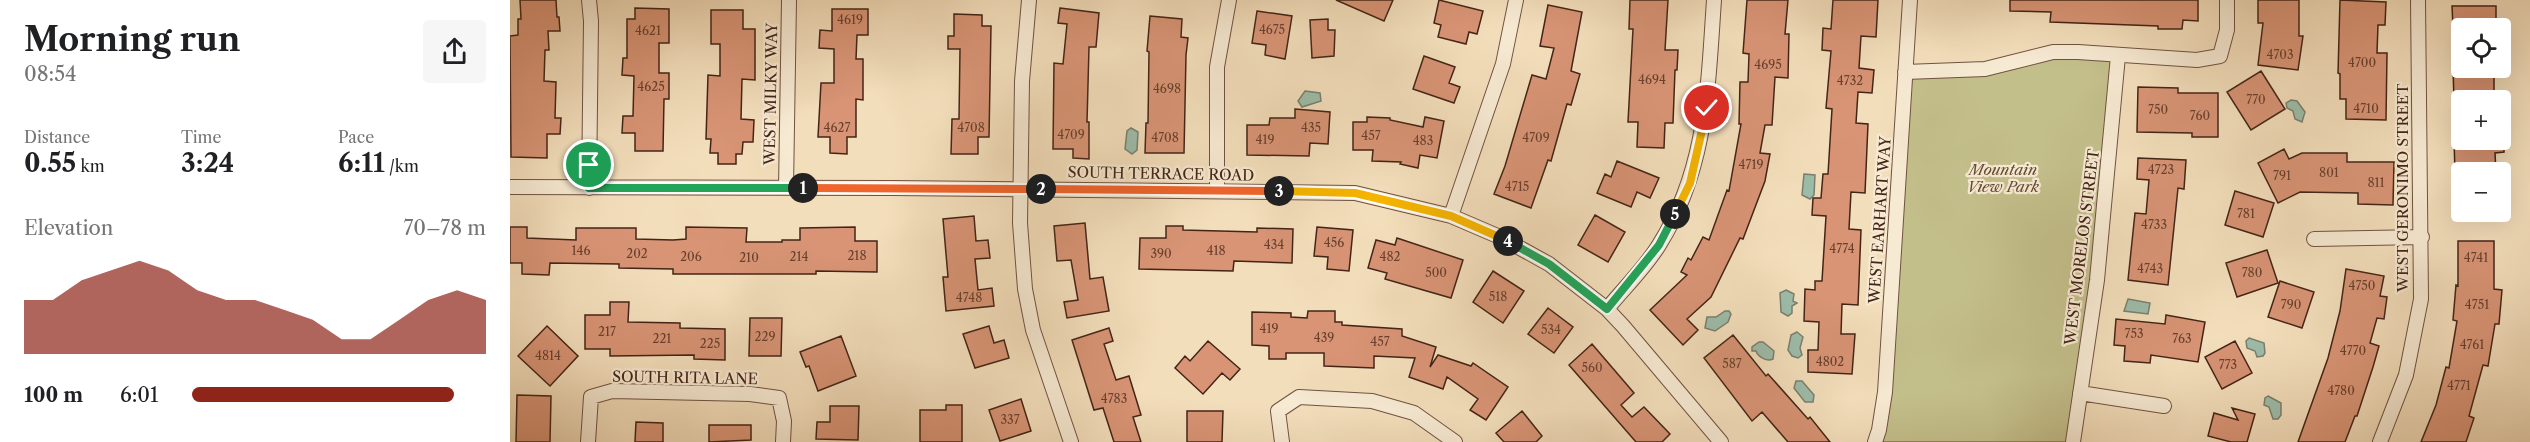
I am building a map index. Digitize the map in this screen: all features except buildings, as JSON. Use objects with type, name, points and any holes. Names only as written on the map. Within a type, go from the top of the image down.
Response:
[{"type":"street","points":[[589,0],[591,21],[589,188]]},
{"type":"street","name":"WEST MILKY WAY","points":[[786,188],[789,0]]},
{"type":"street","points":[[1029,0],[1022,81],[1020,189],[1025,289],[1033,330],[1071,442]]},
{"type":"street","points":[[1217,190],[1217,67],[1228,0]]},
{"type":"street","points":[[1451,216],[1503,64],[1516,0]]},
{"type":"street","points":[[1607,309],[1659,245],[1690,183],[1707,108],[1714,0]]},
{"type":"street","name":"WEST EARHART WAY","points":[[1875,442],[1885,392],[1910,0]]},
{"type":"street","points":[[1905,72],[1985,69],[2053,52],[2198,60],[2220,56],[2227,30],[2227,0]]},
{"type":"street","name":"WEST GERONIMO STREET","points":[[2380,442],[2406,375],[2421,299],[2418,0]]},
{"type":"street","name":"WEST MORELOS STREET","points":[[2073,442],[2097,280],[2118,56]]},
{"type":"street","name":"SOUTH TERRACE ROAD","points":[[510,187],[1217,190],[1355,193],[1451,216],[1500,237],[1549,264],[1607,309],[1721,442]]},
{"type":"street","points":[[2313,239],[2422,237]]},
{"type":"street","name":"SOUTH RITA LANE","points":[[588,442],[591,398],[612,391],[750,394],[778,398],[784,421],[783,442]]},
{"type":"street","points":[[2080,393],[2164,406]]},
{"type":"street","points":[[1282,442],[1278,411],[1299,397],[1372,401],[1414,413],[1455,442]]},
{"type":"green space","name":"Mountain View Park","points":[[2053,52],[2118,56],[2073,442],[1875,442],[1905,72],[1938,72]]},
{"type":"shaded area","points":[[1305,91],[1320,93],[1321,101],[1302,107],[1298,101]]},
{"type":"shaded area","points":[[2291,100],[2297,101],[2305,112],[2302,122],[2295,119],[2293,111],[2287,108],[2286,103]]},
{"type":"shaded area","points":[[1131,128],[1138,132],[1137,150],[1132,154],[1125,149],[1127,131]]},
{"type":"shaded area","points":[[1804,174],[1815,175],[1814,195],[1810,199],[1802,195]]},
{"type":"shaded area","points":[[1786,290],[1794,294],[1793,301],[1797,303],[1792,306],[1792,313],[1788,316],[1781,312],[1780,293]]},
{"type":"shaded area","points":[[2128,299],[2150,303],[2148,314],[2124,311]]},
{"type":"shaded area","points":[[1725,311],[1731,314],[1728,322],[1715,331],[1705,328],[1707,317],[1716,317]]},
{"type":"shaded area","points":[[1797,332],[1803,337],[1800,348],[1802,355],[1798,358],[1792,356],[1788,350],[1791,335]]},
{"type":"shaded area","points":[[2249,338],[2264,343],[2263,356],[2257,357],[2255,351],[2247,348],[2246,341]]},
{"type":"shaded area","points":[[1763,342],[1774,351],[1773,359],[1763,358],[1756,351],[1752,351],[1752,347]]},
{"type":"shaded area","points":[[1796,381],[1802,381],[1814,395],[1813,402],[1805,402],[1794,388]]},
{"type":"shaded area","points":[[2268,396],[2281,403],[2281,415],[2278,419],[2273,419],[2269,407],[2264,405],[2265,398]]},
{"type":"route","points":[[589,165],[589,188],[1217,190],[1355,193],[1451,216],[1500,237],[1549,264],[1607,309],[1659,245],[1690,183],[1707,108]]}]
